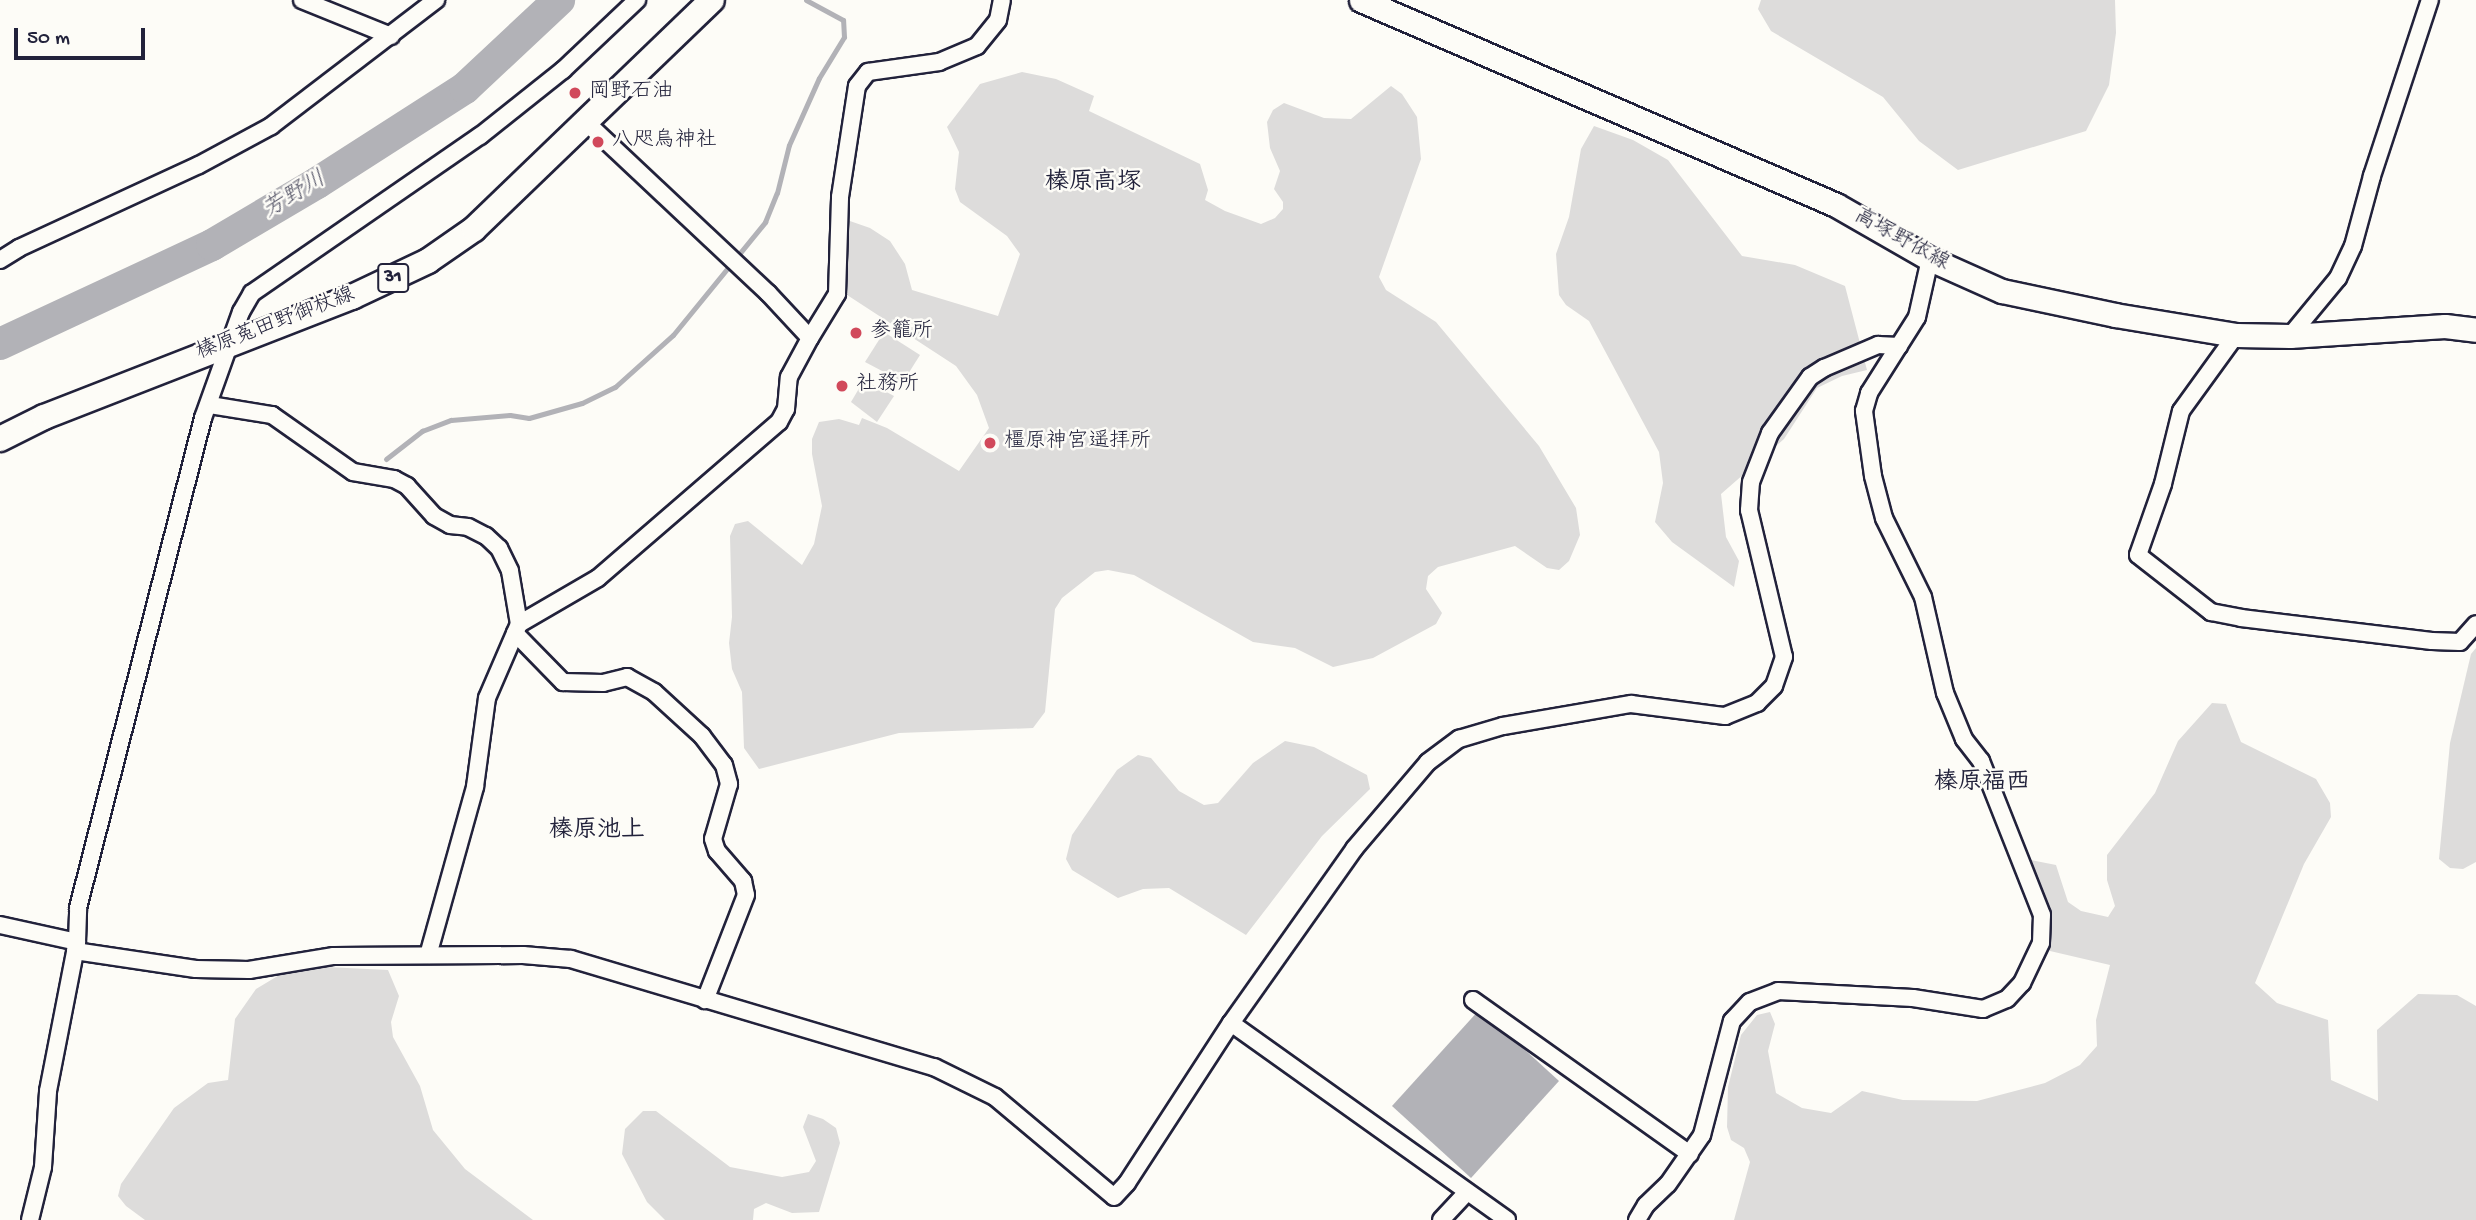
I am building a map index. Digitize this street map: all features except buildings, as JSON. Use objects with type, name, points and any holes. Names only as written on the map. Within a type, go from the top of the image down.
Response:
[{"type":"main road","name":"榛原菟田野御杖線","points":[[0,439],[44,417],[352,297],[428,261],[474,229],[712,0]]},
{"type":"main road","name":"高塚野依線","points":[[1362,0],[1836,205],[1930,260],[2002,291],[2115,315],[2236,335],[2290,336],[2445,326],[2476,330]]},
{"type":"street","points":[[302,0],[391,36]]},
{"type":"street","points":[[0,260],[19,248],[199,165],[271,126],[436,0]]},
{"type":"street","points":[[30,1220],[43,1167],[48,1091],[76,947],[78,908],[203,418],[230,343],[252,293],[480,136],[563,70],[637,0]]},
{"type":"street","points":[[517,628],[598,578],[779,422],[786,409],[789,377],[837,294],[840,197],[857,86],[868,72],[939,62],[977,46],[998,20],[1002,0]]},
{"type":"street","points":[[2290,336],[2338,278],[2353,246],[2372,176],[2430,0]]},
{"type":"street","points":[[586,122],[738,265],[810,338]]},
{"type":"street","points":[[1637,1220],[1646,1205],[1668,1184],[1702,1135],[1732,1021],[1750,1002],[1778,991],[1913,998],[1983,1009],[2007,999],[2022,983],[2041,943],[2042,915],[1981,761],[1964,738],[1945,693],[1923,597],[1884,518],[1873,476],[1864,411],[1868,393],[1917,317],[1930,260]]},
{"type":"street","points":[[2236,335],[2181,411],[2163,484],[2138,555],[2211,612],[2241,618],[2451,642],[2460,642],[2476,624]]},
{"type":"street","points":[[0,925],[76,947],[196,970],[249,970],[334,956],[523,955],[571,959],[934,1067],[995,1097],[1114,1197],[1127,1183],[1231,1023],[1354,849],[1428,762],[1459,739],[1503,726],[1631,704],[1725,716],[1757,704],[1774,686],[1784,657],[1749,510],[1751,482],[1770,433],[1810,377],[1878,345],[1899,346]]},
{"type":"street","points":[[209,405],[272,415],[353,472],[394,479],[407,486],[434,516],[450,525],[468,527],[486,536],[499,548],[510,571],[517,628],[487,698],[475,787],[428,956]]},
{"type":"street","points":[[517,628],[563,682],[603,683],[627,677],[654,692],[702,736],[724,765],[729,784],[713,839],[717,851],[743,881],[746,895],[705,1000]]},
{"type":"street","points":[[1473,1000],[1690,1154]]},
{"type":"street","points":[[1231,1023],[1507,1220]]},
{"type":"street","points":[[1441,1220],[1467,1192]]},
{"type":"shaded area","points":[[1761,0],[2115,0],[2116,33],[2109,85],[2086,131],[1958,170],[1919,141],[1883,97],[1771,31],[1758,9]]},
{"type":"shaded area","points":[[1022,72],[1056,79],[1094,96],[1089,111],[1200,164],[1208,190],[1205,200],[1225,211],[1261,224],[1275,218],[1283,209],[1283,202],[1274,189],[1280,171],[1270,148],[1267,122],[1273,110],[1284,103],[1324,118],[1351,119],[1391,86],[1402,94],[1417,117],[1421,159],[1379,277],[1386,290],[1436,322],[1539,446],[1576,508],[1580,535],[1569,561],[1559,570],[1547,568],[1515,546],[1438,567],[1428,576],[1426,589],[1442,613],[1436,624],[1373,658],[1333,667],[1295,648],[1253,642],[1134,575],[1108,570],[1095,572],[1062,598],[1055,609],[1045,712],[1033,728],[899,733],[759,769],[744,748],[742,692],[732,669],[729,643],[732,617],[730,536],[735,524],[748,521],[802,565],[814,544],[822,506],[812,454],[812,439],[819,422],[839,419],[859,425],[862,418],[887,428],[959,471],[989,428],[977,395],[956,366],[841,291],[847,220],[870,228],[890,241],[905,264],[912,290],[998,316],[1020,254],[1007,236],[960,202],[955,189],[959,152],[947,127],[980,84]]},
{"type":"shaded area","points":[[1594,126],[1633,140],[1668,160],[1742,256],[1795,265],[1845,286],[1867,370],[1842,376],[1817,388],[1784,439],[1721,494],[1726,537],[1739,561],[1734,587],[1672,542],[1655,522],[1663,483],[1659,452],[1589,321],[1566,305],[1559,295],[1556,254],[1569,217],[1581,149]]},
{"type":"shaded area","points":[[884,332],[920,355],[903,382],[865,362]]},
{"type":"shaded area","points":[[864,380],[894,396],[877,422],[851,402]]},
{"type":"shaded area","points":[[2476,648],[2476,862],[2463,869],[2450,868],[2439,859],[2450,743],[2471,654]]},
{"type":"shaded area","points":[[2212,703],[2226,704],[2241,742],[2316,779],[2330,803],[2331,817],[2304,864],[2255,983],[2277,1003],[2328,1020],[2331,1080],[2378,1101],[2377,1030],[2418,994],[2457,995],[2476,1006],[2476,1220],[1734,1220],[1750,1162],[1744,1148],[1731,1140],[1727,1127],[1728,1087],[1741,1035],[1757,1015],[1770,1012],[1775,1024],[1768,1051],[1776,1093],[1802,1108],[1831,1113],[1862,1091],[1903,1100],[1977,1101],[2045,1083],[2080,1065],[2097,1046],[2096,1020],[2110,965],[2050,951],[2031,860],[2056,865],[2068,902],[2081,911],[2108,917],[2115,906],[2107,880],[2107,855],[2155,793],[2178,741]]},
{"type":"shaded area","points":[[1285,741],[1314,747],[1367,775],[1370,789],[1322,836],[1246,935],[1169,888],[1143,889],[1118,898],[1072,870],[1066,859],[1072,835],[1117,770],[1138,755],[1151,758],[1179,791],[1204,805],[1218,803],[1253,763]]},
{"type":"shaded area","points":[[306,966],[388,970],[399,996],[391,1022],[393,1037],[420,1086],[433,1130],[465,1169],[533,1220],[145,1220],[126,1206],[118,1196],[121,1184],[174,1108],[208,1083],[228,1080],[235,1019],[256,989],[291,968]]},
{"type":"shaded area","points":[[1480,1009],[1559,1081],[1471,1178],[1392,1106]]},
{"type":"shaded area","points":[[643,1111],[656,1111],[730,1167],[782,1177],[809,1172],[816,1161],[803,1127],[808,1114],[823,1119],[836,1128],[840,1143],[819,1212],[792,1213],[766,1203],[754,1209],[753,1220],[665,1220],[647,1202],[622,1154],[625,1129]]},
{"type":"waterway","name":"芳野川","points":[[0,344],[212,245],[317,183],[465,88],[559,0]]},
{"type":"waterway","points":[[386,459],[422,431],[451,420],[510,415],[529,418],[582,403],[615,387],[673,335],[765,222],[777,193],[789,145],[819,78],[844,37],[843,20],[806,0]]},
{"type":"place","name":"岡野石油","points":[[575,93]]},
{"type":"place","name":"八咫烏神社","points":[[598,142]]},
{"type":"place","name":"参籠所","points":[[856,333]]},
{"type":"place","name":"社務所","points":[[842,386]]},
{"type":"place","name":"橿原神宮遥拝所","points":[[990,443]]},
{"type":"district","name":"榛原高塚","points":[[1093,184]]},
{"type":"district","name":"榛原福西","points":[[1982,784]]},
{"type":"district","name":"榛原池上","points":[[597,832]]}]
